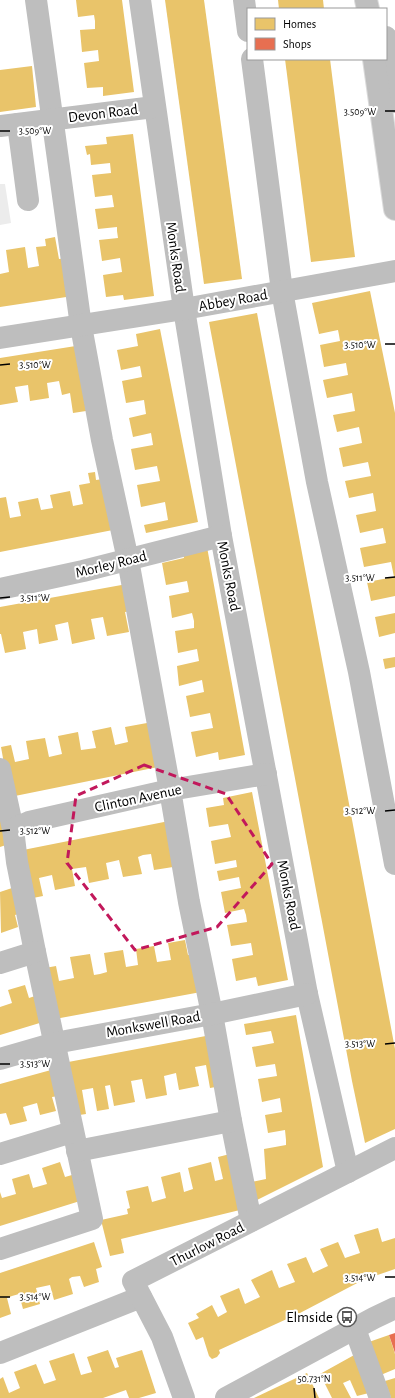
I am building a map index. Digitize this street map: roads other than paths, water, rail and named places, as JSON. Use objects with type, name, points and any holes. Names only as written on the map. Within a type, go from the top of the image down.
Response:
[{"type":"street","points":[[36,0],[81,326],[102,440],[128,560],[189,902],[212,1014],[251,1221]]},
{"type":"street","name":"Monks Road","points":[[140,0],[154,107],[184,309],[221,536],[307,994],[348,1172]]},
{"type":"street","points":[[244,0],[247,23]]},
{"type":"street","points":[[387,44],[395,102]]},
{"type":"street","points":[[252,60],[282,291],[316,482],[359,672],[395,864]]},
{"type":"street","points":[[374,60],[395,209]]},
{"type":"street","name":"Devon Road","points":[[9,125],[154,107]]},
{"type":"street","points":[[9,125],[28,200]]},
{"type":"street","name":"Abbey Road","points":[[0,338],[184,309],[395,271]]},
{"type":"street","name":"Morley Road","points":[[0,589],[128,560],[221,536]]},
{"type":"street","points":[[0,772],[13,829],[9,864],[36,952],[92,1219],[0,1249]]},
{"type":"street","name":"Clinton Avenue","points":[[13,829],[29,822],[170,790],[266,774]]},
{"type":"street","points":[[0,963],[36,952]]},
{"type":"street","name":"Monkswell Road","points":[[0,1059],[54,1043],[212,1014],[307,994]]},
{"type":"street","points":[[0,1154],[75,1142],[231,1121]]},
{"type":"street","name":"Thurlow Road","points":[[184,1398],[162,1337],[133,1281],[395,1148]]},
{"type":"street","points":[[0,1353],[141,1297]]},
{"type":"street","points":[[226,1398],[395,1308]]},
{"type":"street","points":[[355,1329],[380,1398]]},
{"type":"place","name":"Elmside","points":[[347,1317]]}]
